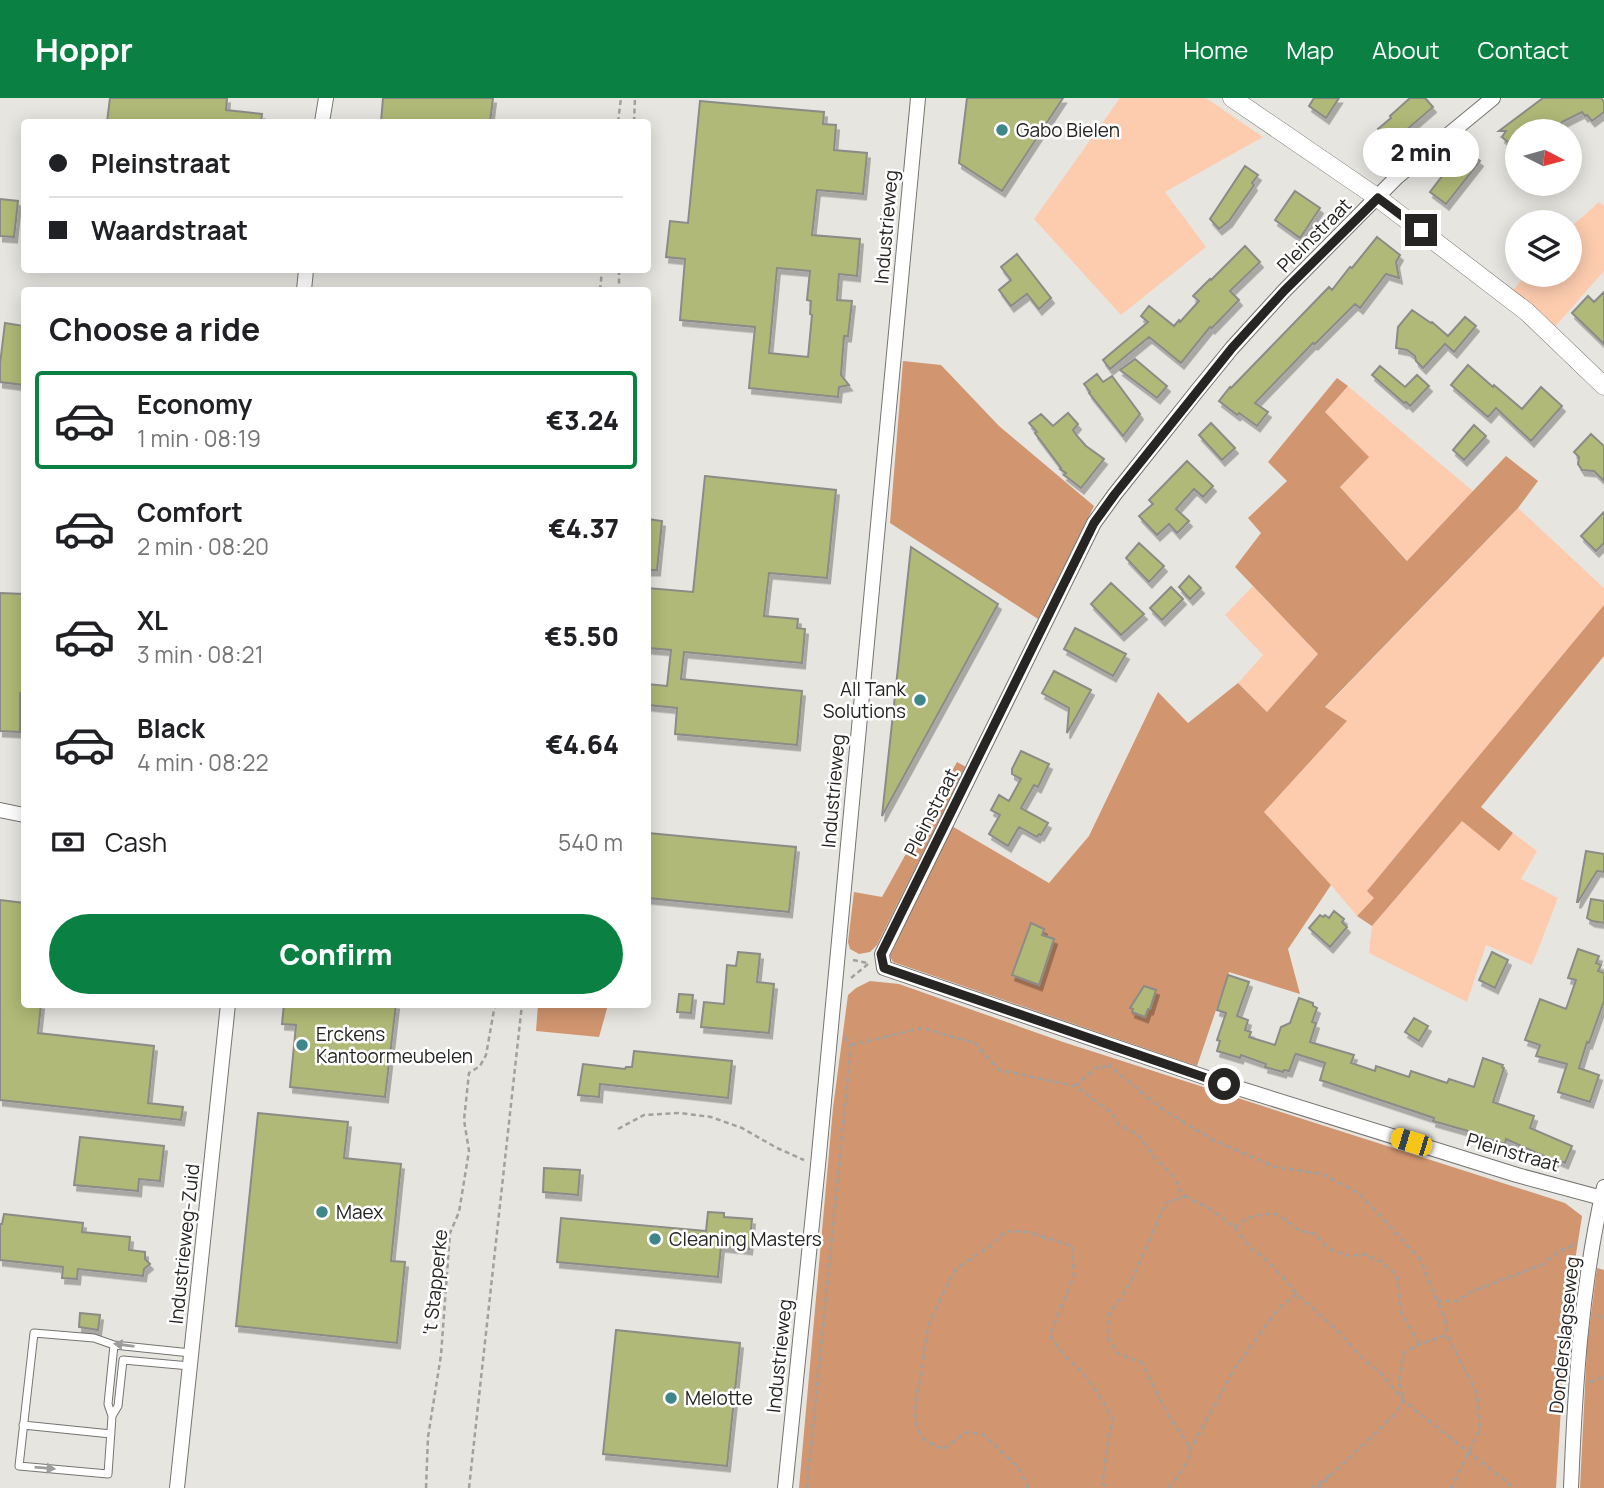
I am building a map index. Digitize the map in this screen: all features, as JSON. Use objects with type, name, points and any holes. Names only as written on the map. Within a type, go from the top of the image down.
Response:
[{"type":"street","points":[[322,119],[326,98]]},
{"type":"street","name":"Industrieweg","points":[[785,1488],[918,98]]},
{"type":"street","points":[[1232,98],[1378,198],[1527,312],[1604,386]]},
{"type":"street","name":"Pleinstraat","points":[[1493,98],[1397,177],[1284,291],[1232,348],[1094,523],[883,961],[1114,1047],[1224,1084],[1517,1175],[1603,1193]]},
{"type":"street","points":[[0,810],[21,814]]},
{"type":"street","name":"Industrieweg-Zuid","points":[[177,1488],[228,1008]]},
{"type":"street","name":"Donderslagseweg","points":[[1570,1488],[1583,1307],[1603,1193]]},
{"type":"lane","points":[[114,1345],[108,1404],[112,1416],[108,1474],[19,1466],[34,1333],[94,1338],[114,1345],[191,1360]]},
{"type":"lane","points":[[112,1416],[118,1406],[123,1360],[191,1360]]},
{"type":"lane","points":[[23,1425],[111,1434]]},
{"type":"path","points":[[618,119],[621,98]]},
{"type":"path","points":[[634,119],[635,98]]},
{"type":"path","points":[[836,955],[869,964],[883,961]]},
{"type":"path","points":[[833,993],[869,964],[883,961]]},
{"type":"path","name":"'t Stapperke","points":[[426,1488],[428,1437],[441,1355],[450,1233],[459,1212],[469,1151],[464,1120],[470,1073],[480,1066],[486,1055],[495,1008]]},
{"type":"path","points":[[469,1488],[522,1008]]},
{"type":"path","points":[[807,1488],[851,1045],[922,1028],[975,1043],[999,1070],[1075,1086],[1113,1114],[1119,1125],[1137,1134],[1175,1179],[1185,1196],[1211,1209],[1234,1228],[1297,1294],[1339,1332],[1363,1359],[1380,1372],[1404,1401],[1514,1488]]},
{"type":"path","points":[[1110,1066],[1114,1047]]},
{"type":"path","points":[[1075,1086],[1096,1068],[1110,1066],[1162,1110],[1215,1141],[1275,1167],[1323,1174],[1360,1194],[1420,1259],[1445,1319],[1447,1335],[1477,1393],[1480,1429],[1451,1488]]},
{"type":"path","points":[[618,1129],[644,1115],[680,1113],[711,1117],[742,1128],[778,1149],[818,1165]]},
{"type":"path","points":[[1185,1196],[1166,1203],[1130,1282],[1109,1315],[1108,1338],[1118,1354],[1141,1362],[1171,1420],[1191,1448]]},
{"type":"path","points":[[1234,1228],[1254,1216],[1277,1214],[1300,1231],[1315,1234],[1329,1249],[1349,1256],[1363,1254],[1382,1262],[1396,1275],[1401,1312],[1420,1344]]},
{"type":"path","points":[[1028,1488],[1019,1468],[984,1435],[967,1432],[943,1449],[927,1442],[920,1434],[915,1421],[915,1403],[928,1326],[939,1300],[953,1273],[1006,1231],[1028,1232],[1072,1246],[1074,1275],[1050,1335],[1057,1349],[1098,1393],[1112,1419],[1102,1483],[1108,1488]]},
{"type":"path","points":[[1437,1301],[1457,1301],[1473,1291],[1543,1264],[1559,1251],[1575,1244],[1594,1241]]},
{"type":"path","points":[[1169,1488],[1190,1459],[1191,1448],[1236,1366],[1279,1308],[1297,1294]]},
{"type":"path","points":[[1318,1488],[1396,1413],[1404,1401],[1399,1381],[1404,1352],[1447,1335]]},
{"type":"path","points":[[1311,1488],[1337,1471]]},
{"type":"shaded area","points":[[1120,98],[1206,98],[1263,137],[1165,192],[1206,247],[1121,315],[1034,219]]},
{"type":"shaded area","points":[[1599,202],[1604,206],[1604,271],[1553,329],[1513,290],[1516,287],[1582,287],[1582,217]]},
{"type":"shaded area","points":[[903,361],[941,365],[999,426],[1094,506],[1038,619],[890,523]]},
{"type":"shaded area","points":[[1337,378],[1348,386],[1325,412],[1369,457],[1340,487],[1407,561],[1506,456],[1538,481],[1518,508],[1325,707],[1347,721],[1264,812],[1331,885],[1288,949],[1300,994],[1229,972],[1197,1066],[893,962],[890,956],[950,825],[1049,883],[1089,836],[1158,692],[1188,723],[1238,683],[1267,712],[1318,654],[1235,567],[1261,533],[1248,518],[1287,481],[1268,462]]},
{"type":"shaded area","points":[[1348,386],[1474,492],[1408,561],[1340,487],[1325,412]]},
{"type":"shaded area","points":[[1518,508],[1604,588],[1604,605],[1368,891],[1375,898],[1357,916],[1263,812],[1346,721],[1325,708]]},
{"type":"shaded area","points":[[1253,586],[1318,654],[1267,712],[1238,683],[1263,655],[1225,615]]},
{"type":"shaded area","points":[[1604,605],[1604,656],[1481,807],[1513,833],[1499,851],[1462,821],[1372,926],[1357,916],[1374,898],[1367,891]]},
{"type":"shaded area","points":[[957,762],[966,767],[877,945],[870,952],[859,954],[850,949],[848,942],[854,892],[882,897]]},
{"type":"shaded area","points":[[1462,820],[1499,851],[1513,833],[1537,851],[1521,879],[1558,898],[1532,965],[1486,945],[1467,1002],[1369,953],[1372,926]]},
{"type":"shaded area","points":[[870,981],[899,984],[1063,1042],[1565,1203],[1582,1216],[1567,1312],[1556,1488],[799,1488],[833,1108],[848,995]]},
{"type":"shaded area","points":[[538,1008],[607,1008],[599,1037],[536,1031]]},
{"type":"shaded area","points":[[1597,1268],[1604,1270],[1604,1488],[1580,1488],[1587,1346]]},
{"type":"building","points":[[110,98],[227,98],[226,110],[262,114],[261,119],[107,119]]},
{"type":"building","points":[[383,98],[493,98],[490,119],[381,119]]},
{"type":"building","name":"Gabo Bielen","points":[[967,98],[1063,98],[1002,191],[959,163]]},
{"type":"building","points":[[1314,98],[1339,98],[1326,118],[1309,106]]},
{"type":"building","points":[[1410,98],[1425,98],[1433,107],[1375,157],[1366,146],[1380,132],[1378,129]]},
{"type":"building","points":[[1543,98],[1601,98],[1604,102],[1604,112],[1592,121],[1582,112],[1568,119],[1515,119]]},
{"type":"building","points":[[700,101],[824,112],[823,124],[836,125],[834,150],[867,153],[863,194],[817,190],[812,235],[860,239],[857,276],[839,274],[837,300],[852,301],[848,336],[844,336],[841,375],[849,385],[839,387],[838,397],[749,388],[755,327],[680,320],[685,259],[666,257],[670,221],[688,223]],"holes":[[[777,268],[810,271],[807,300],[811,301],[812,315],[808,357],[769,353]]]},
{"type":"building","points":[[1466,150],[1480,161],[1446,204],[1430,192]]},
{"type":"building","points":[[1245,166],[1258,175],[1252,183],[1254,185],[1229,221],[1219,229],[1210,219]]},
{"type":"building","points":[[1295,191],[1320,208],[1300,238],[1275,220]]},
{"type":"building","points":[[0,199],[18,201],[14,237],[0,236]]},
{"type":"building","points":[[1377,237],[1400,255],[1396,262],[1399,278],[1386,274],[1360,308],[1355,304],[1255,403],[1268,412],[1257,426],[1219,401],[1329,287],[1332,290]]},
{"type":"building","points":[[1245,246],[1260,262],[1230,291],[1239,300],[1210,327],[1181,363],[1149,337],[1110,369],[1103,360],[1148,322],[1141,316],[1149,306],[1174,326],[1199,301],[1193,296]]},
{"type":"building","points":[[1017,254],[1051,298],[1039,309],[1027,294],[1011,306],[999,290],[1011,280],[1001,267]]},
{"type":"building","points":[[1604,292],[1604,344],[1572,313],[1588,296],[1594,302]]},
{"type":"building","points":[[1412,310],[1448,336],[1465,317],[1476,326],[1454,352],[1445,344],[1423,368],[1407,350],[1396,348],[1398,327]]},
{"type":"building","points":[[5,323],[21,326],[21,385],[0,382]]},
{"type":"building","points":[[1135,359],[1167,386],[1157,398],[1120,370]]},
{"type":"building","points":[[1468,365],[1522,409],[1541,387],[1562,406],[1531,441],[1496,408],[1488,417],[1451,385]]},
{"type":"building","points":[[1380,366],[1405,387],[1417,375],[1429,386],[1410,406],[1372,375]]},
{"type":"building","points":[[1097,374],[1103,382],[1112,376],[1140,414],[1123,436],[1084,384]]},
{"type":"building","points":[[1068,413],[1078,424],[1073,430],[1077,436],[1104,459],[1081,488],[1064,475],[1066,473],[1060,469],[1029,423],[1041,414],[1053,426]]},
{"type":"building","points":[[1211,423],[1235,448],[1222,460],[1199,435]]},
{"type":"building","points":[[1474,425],[1486,436],[1464,460],[1453,450]]},
{"type":"building","points":[[1591,434],[1604,446],[1604,481],[1594,471],[1582,470],[1578,464],[1579,457],[1574,452]]},
{"type":"building","points":[[1187,461],[1213,486],[1203,497],[1194,489],[1176,509],[1189,521],[1177,533],[1169,524],[1157,535],[1139,516],[1153,504],[1149,500]]},
{"type":"building","points":[[705,476],[836,490],[827,578],[769,573],[764,616],[798,619],[797,628],[805,629],[802,663],[684,652],[681,679],[802,691],[797,745],[675,734],[677,708],[651,705],[651,684],[667,686],[671,650],[651,648],[651,588],[693,592]]},
{"type":"building","points":[[1604,512],[1604,543],[1596,551],[1581,536]]},
{"type":"building","points":[[651,519],[662,521],[657,570],[651,570]]},
{"type":"building","points":[[1139,543],[1164,566],[1149,582],[1126,558]]},
{"type":"building","name":"All Tank Solutions","points":[[911,547],[998,604],[882,816]]},
{"type":"building","points":[[1189,576],[1201,588],[1190,599],[1179,587]]},
{"type":"building","points":[[1111,583],[1144,614],[1121,635],[1091,604]]},
{"type":"building","points":[[1171,587],[1183,599],[1162,620],[1150,608]]},
{"type":"building","points":[[0,593],[21,594],[20,732],[0,731]]},
{"type":"building","points":[[1075,628],[1126,654],[1113,676],[1064,649]]},
{"type":"building","points":[[1054,671],[1091,690],[1067,733],[1069,708],[1042,693]]},
{"type":"building","points":[[1021,751],[1049,764],[1038,787],[1034,785],[1021,808],[1048,823],[1037,837],[1019,827],[1008,846],[989,834],[1000,815],[991,810],[999,795],[1009,801],[1021,779],[1012,774],[1012,769]]},
{"type":"building","points":[[651,833],[796,847],[789,912],[651,898]]},
{"type":"building","points":[[1586,851],[1604,854],[1604,872],[1597,871],[1577,902]]},
{"type":"building","points":[[1591,899],[1604,901],[1604,923],[1587,918]]},
{"type":"building","points":[[0,900],[21,903],[21,1008],[41,1008],[38,1033],[154,1046],[148,1103],[183,1107],[181,1120],[0,1100]]},
{"type":"building","points":[[1334,911],[1344,919],[1342,922],[1347,927],[1330,947],[1309,928],[1320,915],[1329,918]]},
{"type":"building","points":[[1031,923],[1044,929],[1042,935],[1054,939],[1039,985],[1012,975]]},
{"type":"building","points":[[1578,949],[1599,956],[1596,963],[1601,965],[1598,971],[1604,973],[1604,1001],[1579,1068],[1599,1075],[1590,1102],[1558,1092],[1567,1064],[1536,1056],[1540,1045],[1525,1040],[1540,999],[1566,1009],[1576,980],[1568,978]]},
{"type":"building","points":[[738,952],[760,954],[757,982],[774,984],[769,1033],[701,1027],[704,1002],[724,1004],[727,965],[736,966]]},
{"type":"building","points":[[1492,952],[1508,960],[1495,988],[1479,980]]},
{"type":"building","points":[[1228,975],[1249,982],[1237,1016],[1248,1020],[1245,1030],[1251,1032],[1249,1037],[1275,1045],[1281,1027],[1290,1023],[1299,998],[1313,1003],[1317,1008],[1310,1042],[1354,1055],[1351,1063],[1375,1071],[1376,1066],[1409,1077],[1411,1071],[1447,1083],[1449,1079],[1474,1087],[1483,1058],[1503,1065],[1493,1102],[1534,1116],[1530,1128],[1572,1146],[1565,1163],[1506,1139],[1505,1144],[1475,1135],[1433,1121],[1434,1118],[1320,1080],[1325,1063],[1296,1054],[1289,1071],[1283,1072],[1265,1067],[1266,1064],[1241,1055],[1240,1058],[1217,1051],[1220,1041],[1217,1040],[1226,1013],[1217,1010]]},
{"type":"building","points":[[1144,986],[1156,990],[1145,1017],[1132,1012],[1133,1009],[1130,1008]]},
{"type":"building","points":[[679,994],[693,995],[691,1013],[677,1012]]},
{"type":"building","name":"Erckens Kantoormeubelen","points":[[284,1008],[396,1008],[385,1097],[290,1087],[296,1025],[282,1024]]},
{"type":"building","points":[[1414,1018],[1428,1026],[1419,1041],[1405,1032]]},
{"type":"building","points":[[634,1051],[732,1061],[728,1098],[600,1084],[599,1097],[578,1095],[583,1064],[625,1069],[632,1067]]},
{"type":"building","name":"Maex","points":[[258,1113],[348,1122],[344,1158],[401,1164],[391,1261],[405,1262],[397,1343],[236,1326]]},
{"type":"building","points":[[80,1137],[164,1146],[160,1181],[139,1179],[138,1191],[74,1185]]},
{"type":"building","points":[[544,1168],[580,1170],[578,1195],[543,1192]]},
{"type":"building","name":"Cleaning Masters","points":[[708,1212],[724,1213],[724,1217],[752,1219],[749,1249],[721,1246],[718,1277],[557,1262],[561,1218],[706,1231]]},
{"type":"building","points":[[4,1214],[83,1223],[82,1232],[130,1237],[129,1250],[145,1252],[145,1259],[150,1264],[144,1269],[143,1276],[78,1269],[77,1279],[62,1278],[63,1267],[0,1260],[0,1224]]},
{"type":"building","points":[[80,1313],[100,1315],[98,1330],[79,1327]]},
{"type":"building","name":"Melotte","points":[[616,1330],[740,1343],[727,1466],[603,1454]]},
{"type":"place","name":"Gabo Bielen","points":[[1002,130]]},
{"type":"place","name":"All Tank Solutions","points":[[920,700]]},
{"type":"place","name":"Erckens Kantoormeubelen","points":[[302,1045]]},
{"type":"place","name":"Maex","points":[[322,1212]]},
{"type":"place","name":"Cleaning Masters","points":[[655,1239]]},
{"type":"place","name":"Melotte","points":[[671,1398]]},
{"type":"route","points":[[1224,1084],[884,968],[881,954],[1094,523],[1115,494],[1232,348],[1284,291],[1378,198],[1421,230]]}]
